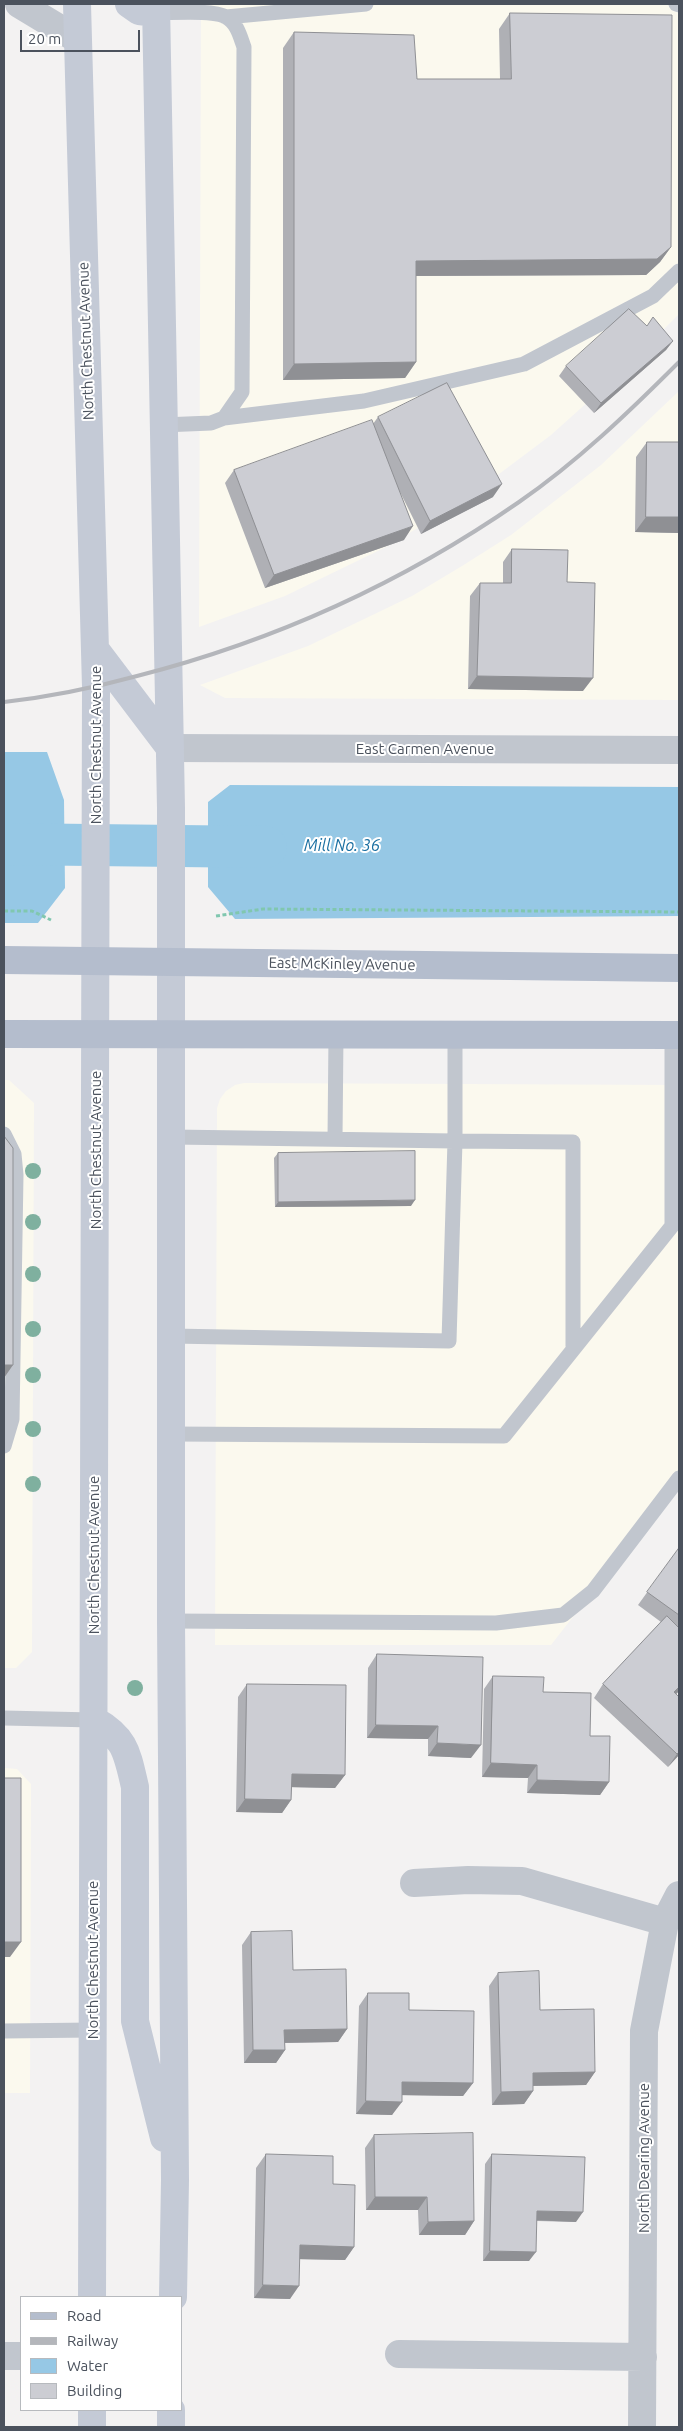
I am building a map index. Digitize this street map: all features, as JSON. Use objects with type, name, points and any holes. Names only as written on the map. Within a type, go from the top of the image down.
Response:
[{"type":"main road","name":"North Chestnut Avenue","points":[[77,4],[95,649],[96,1034],[92,2296]]},
{"type":"main road","points":[[129,4],[139,11],[156,9],[171,808],[173,2296]]},
{"type":"main road","points":[[95,649],[170,748]]},
{"type":"main road","name":"East McKinley Avenue","points":[[4,960],[679,968]]},
{"type":"main road","points":[[4,1034],[676,1035]]},
{"type":"main road","points":[[94,1720],[112,1730],[127,1753],[135,1787],[135,2021],[174,2180]]},
{"type":"main road","points":[[92,2411],[92,2427]]},
{"type":"main road","points":[[171,2411],[171,2427]]},
{"type":"street","points":[[19,4],[77,40]]},
{"type":"street","name":"East Carmen Avenue","points":[[170,748],[679,750]]},
{"type":"street","points":[[414,1883],[468,1880],[522,1881],[665,1922]]},
{"type":"street","name":"North Dearing Avenue","points":[[642,2427],[644,2031],[665,1922],[679,1895]]},
{"type":"street","points":[[399,2354],[642,2357]]},
{"type":"street","points":[[4,2356],[20,2356]]},
{"type":"lane","points":[[156,9],[211,13],[226,17],[366,4]]},
{"type":"lane","points":[[224,418],[242,392],[244,47],[237,28],[226,17]]},
{"type":"lane","points":[[163,425],[211,423],[224,418],[364,400],[524,364],[653,296],[679,272]]},
{"type":"lane","points":[[335,1139],[336,1034]]},
{"type":"lane","points":[[171,1336],[449,1341],[455,1141],[455,1035]]},
{"type":"lane","points":[[171,1434],[504,1436],[573,1346],[672,1226],[676,1035]]},
{"type":"lane","points":[[4,1134],[14,1154],[16,1176],[12,1420],[4,1446]]},
{"type":"lane","points":[[172,1137],[573,1142],[573,1346]]},
{"type":"lane","points":[[171,1621],[496,1623],[563,1615],[593,1591],[679,1478]]},
{"type":"lane","points":[[4,1718],[94,1720]]},
{"type":"lane","points":[[4,2031],[93,2030]]},
{"type":"path","points":[[216,916],[263,909],[679,912]]},
{"type":"path","points":[[4,911],[32,911],[51,920]]},
{"type":"shaded area","points":[[201,4],[679,4],[679,314],[619,374],[551,435],[463,501],[384,548],[285,596],[199,627]]},
{"type":"shaded area","points":[[679,391],[679,700],[225,698],[200,685],[308,646],[412,596],[462,566],[511,535],[601,465]]},
{"type":"shaded area","points":[[4,1080],[9,1080],[34,1103],[32,1652],[16,1668],[5,1668],[5,1768],[17,1769],[31,1784],[30,2093],[4,2093]]},
{"type":"shaded area","points":[[244,1083],[679,1085],[679,1481],[551,1645],[215,1645],[217,1108],[220,1099],[226,1091],[235,1085]]},
{"type":"water","points":[[4,752],[47,752],[64,800],[65,888],[38,923],[4,923]]},
{"type":"water","points":[[230,785],[679,787],[679,916],[235,919],[208,887],[208,802]]},
{"type":"building","points":[[510,13],[672,15],[671,247],[657,259],[416,261],[416,362],[294,364],[294,32],[414,35],[417,79],[511,79]]},
{"type":"building","points":[[629,309],[647,326],[653,317],[673,341],[601,403],[566,366]]},
{"type":"building","points":[[447,383],[502,484],[430,521],[378,417]]},
{"type":"building","points":[[372,420],[413,526],[274,575],[234,470]]},
{"type":"building","points":[[647,442],[679,442],[679,517],[646,517]]},
{"type":"building","points":[[512,549],[568,550],[567,582],[595,583],[593,678],[477,676],[480,583],[511,583]]},
{"type":"building","points":[[4,1136],[13,1148],[13,1365],[4,1365]]},
{"type":"building","points":[[415,1151],[415,1200],[278,1202],[278,1153]]},
{"type":"building","points":[[679,1548],[679,1615],[647,1592]]},
{"type":"building","points":[[667,1616],[679,1628],[679,1687],[674,1692],[679,1697],[679,1752],[677,1754],[603,1684]]},
{"type":"building","points":[[377,1654],[483,1657],[481,1745],[437,1743],[438,1726],[376,1725]]},
{"type":"building","points":[[493,1676],[544,1677],[543,1692],[591,1693],[590,1736],[610,1736],[609,1782],[537,1780],[537,1765],[491,1763]]},
{"type":"building","points":[[247,1684],[346,1685],[345,1775],[292,1774],[291,1800],[245,1799]]},
{"type":"building","points":[[4,1778],[21,1778],[21,1942],[4,1942]]},
{"type":"building","points":[[292,1931],[293,1970],[346,1969],[347,2029],[284,2030],[285,2050],[253,2050],[251,1932]]},
{"type":"building","points":[[539,1971],[540,2010],[594,2009],[595,2072],[533,2073],[533,2091],[501,2092],[498,1973]]},
{"type":"building","points":[[368,1993],[409,1993],[409,2010],[474,2011],[473,2083],[402,2082],[402,2102],[366,2101]]},
{"type":"building","points":[[473,2133],[474,2221],[428,2222],[427,2197],[375,2197],[374,2135]]},
{"type":"building","points":[[266,2154],[333,2156],[333,2184],[355,2185],[354,2247],[300,2245],[299,2286],[263,2285]]},
{"type":"building","points":[[492,2154],[585,2157],[583,2212],[537,2211],[536,2252],[490,2251]]},
{"type":"waterway","name":"Mill No. 36","points":[[4,844],[266,847]]},
{"type":"railway","points":[[4,702],[38,698],[87,688],[188,662],[287,627],[383,583],[475,531],[540,487],[602,436],[679,362]]}]
